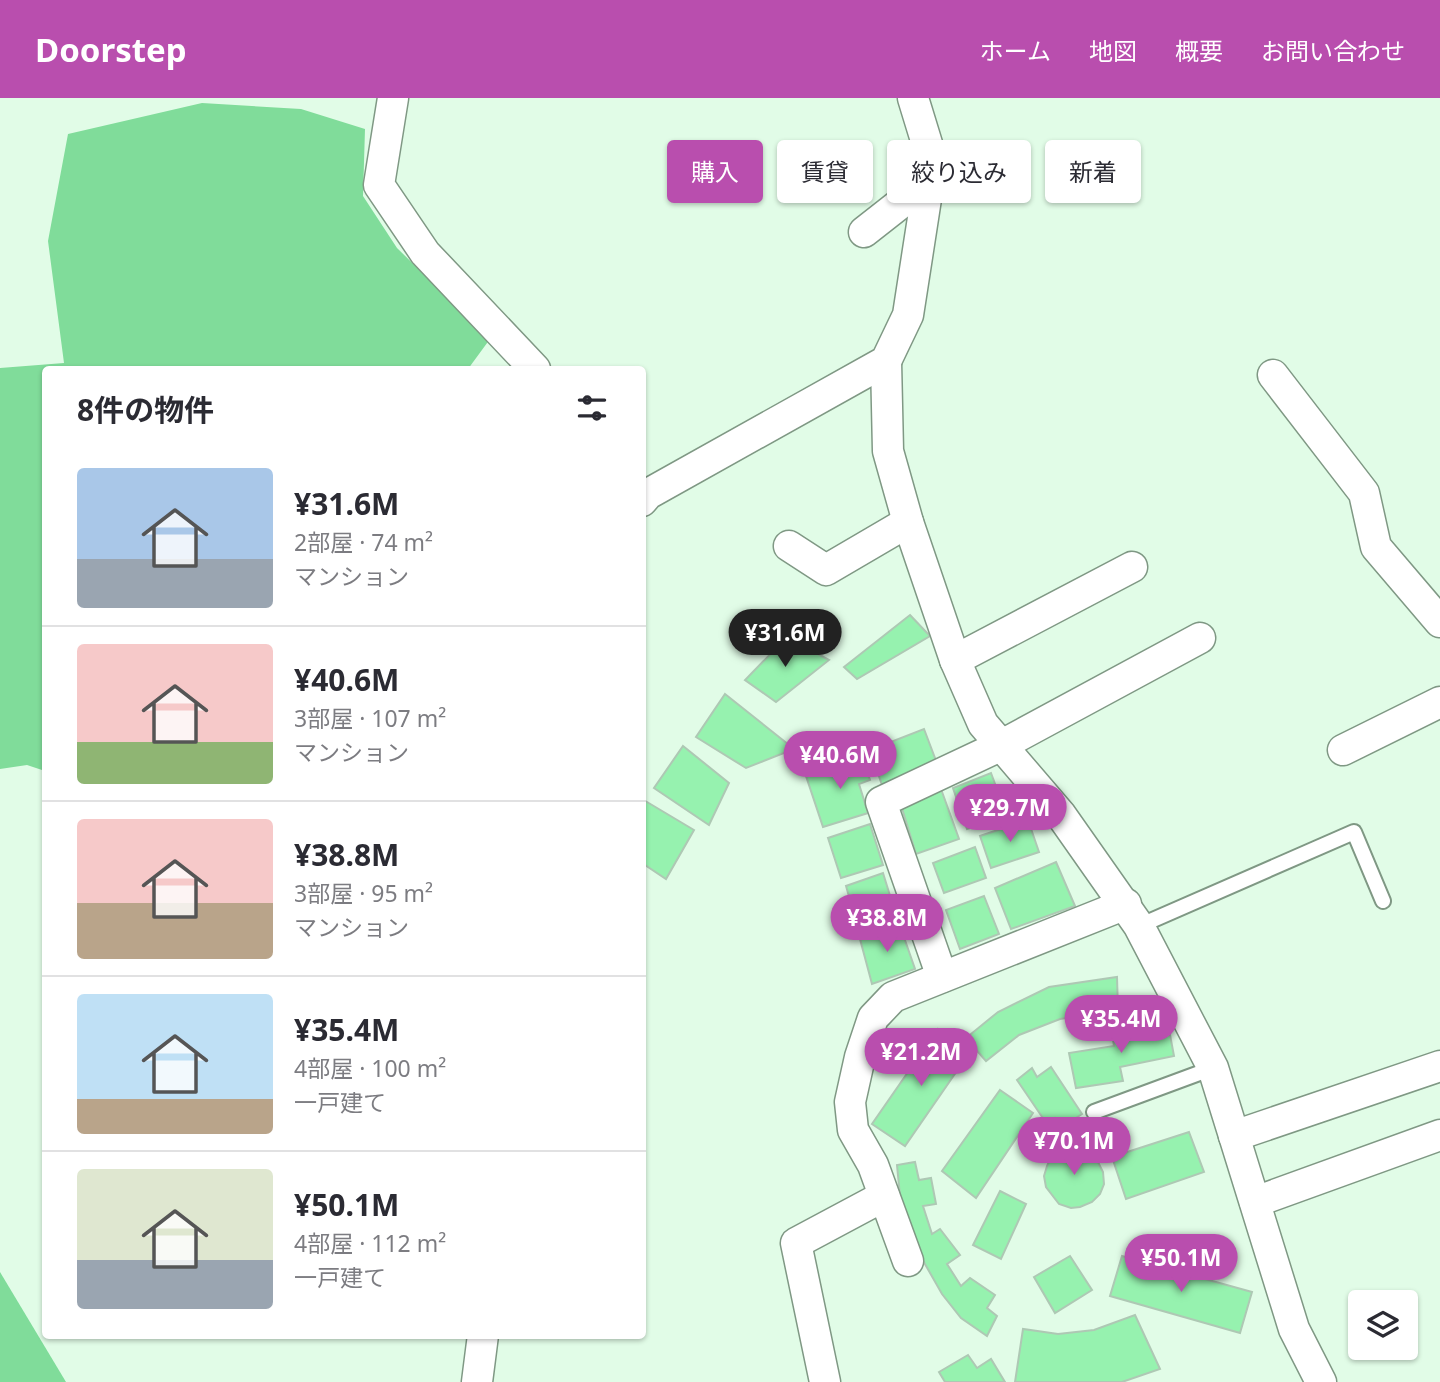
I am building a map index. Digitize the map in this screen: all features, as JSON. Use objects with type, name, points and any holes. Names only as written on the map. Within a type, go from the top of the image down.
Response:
[{"type":"street","points":[[393,98],[379,185],[425,253],[532,366]]},
{"type":"street","points":[[913,98],[926,140]]},
{"type":"street","points":[[864,232],[901,203]]},
{"type":"street","points":[[926,203],[908,315],[886,361],[888,451],[908,522],[955,660],[983,724],[1061,815],[1132,915],[1213,1068],[1294,1329],[1321,1382]]},
{"type":"street","points":[[646,493],[886,361]]},
{"type":"street","points":[[1273,375],[1364,493],[1376,547],[1440,622]]},
{"type":"street","points":[[789,547],[826,570],[908,522]]},
{"type":"street","points":[[955,660],[1132,567]]},
{"type":"street","points":[[942,977],[881,802],[1000,746],[1200,638]]},
{"type":"street","points":[[1343,750],[1440,702]]},
{"type":"street","points":[[908,1261],[873,1165],[853,1130],[850,1102],[860,1057],[873,1018],[892,997],[942,977],[1132,915]]},
{"type":"street","points":[[1234,1136],[1440,1066]]},
{"type":"street","points":[[1255,1202],[1440,1135]]},
{"type":"street","points":[[825,1382],[796,1243],[884,1196]]},
{"type":"street","points":[[477,1382],[482,1339]]},
{"type":"lane","points":[[1132,915],[1354,832],[1383,901]]},
{"type":"lane","points":[[1094,1112],[1213,1068]]},
{"type":"green space","points":[[202,103],[301,109],[365,129],[363,196],[397,248],[490,339],[470,366],[42,366],[42,770],[27,765],[0,769],[0,368],[64,363],[48,241],[68,134]]},
{"type":"green space","points":[[0,1272],[66,1382],[0,1382]]},
{"type":"building","points":[[910,615],[930,636],[857,679],[844,667]]},
{"type":"building","points":[[787,637],[829,660],[776,702],[745,680]]},
{"type":"building","points":[[725,694],[794,749],[746,768],[696,737]]},
{"type":"building","points":[[924,729],[938,766],[884,791],[870,750]]},
{"type":"building","points":[[683,746],[729,783],[709,825],[654,788]]},
{"type":"building","points":[[861,754],[870,780],[859,784],[868,813],[823,827],[806,776]]},
{"type":"building","points":[[991,773],[1007,816],[967,829],[953,788]]},
{"type":"building","points":[[941,789],[959,839],[916,854],[901,805]]},
{"type":"building","points":[[646,801],[694,830],[666,879],[646,866]]},
{"type":"building","points":[[1028,820],[1039,852],[991,868],[980,836]]},
{"type":"building","points":[[870,824],[883,865],[841,878],[828,838]]},
{"type":"building","points":[[975,847],[986,878],[944,893],[933,863]]},
{"type":"building","points":[[1056,862],[1075,906],[1011,929],[995,888]]},
{"type":"building","points":[[883,873],[896,915],[858,928],[846,886]]},
{"type":"building","points":[[984,896],[999,934],[960,949],[946,910]]},
{"type":"building","points":[[899,923],[915,969],[872,984],[860,939]]},
{"type":"building","points":[[1117,977],[1118,1010],[1060,1019],[1019,1035],[986,1061],[966,1038],[998,1012],[1049,987]]},
{"type":"building","points":[[1168,1024],[1174,1056],[1120,1067],[1123,1081],[1076,1088],[1069,1053],[1114,1046],[1112,1033]]},
{"type":"building","points":[[938,1029],[970,1052],[905,1146],[872,1124]]},
{"type":"building","points":[[1051,1067],[1082,1114],[1062,1127],[1055,1118],[1047,1124],[1017,1080],[1032,1068],[1037,1077]]},
{"type":"building","points":[[1000,1090],[1033,1113],[976,1198],[942,1171]]},
{"type":"building","points":[[1189,1132],[1204,1172],[1126,1199],[1112,1157]]},
{"type":"building","points":[[1065,1147],[1078,1147],[1088,1153],[1098,1162],[1103,1172],[1104,1184],[1100,1194],[1092,1202],[1080,1207],[1071,1208],[1059,1204],[1046,1187],[1044,1176],[1052,1155]]},
{"type":"building","points":[[915,1162],[919,1180],[931,1178],[936,1204],[923,1206],[932,1234],[940,1229],[960,1255],[947,1264],[961,1286],[970,1278],[995,1295],[987,1308],[997,1316],[987,1336],[961,1318],[942,1294],[917,1250],[900,1196],[897,1165]]},
{"type":"building","points":[[1000,1191],[1026,1204],[1001,1259],[973,1245]]},
{"type":"building","points":[[1070,1256],[1092,1290],[1055,1313],[1034,1277]]},
{"type":"building","points":[[1122,1256],[1252,1292],[1240,1333],[1110,1296]]},
{"type":"building","points":[[1135,1315],[1160,1369],[1122,1382],[1015,1382],[1023,1329],[1058,1334],[1094,1330]]},
{"type":"building","points":[[968,1355],[977,1368],[991,1359],[1005,1382],[945,1382],[939,1372]]}]
